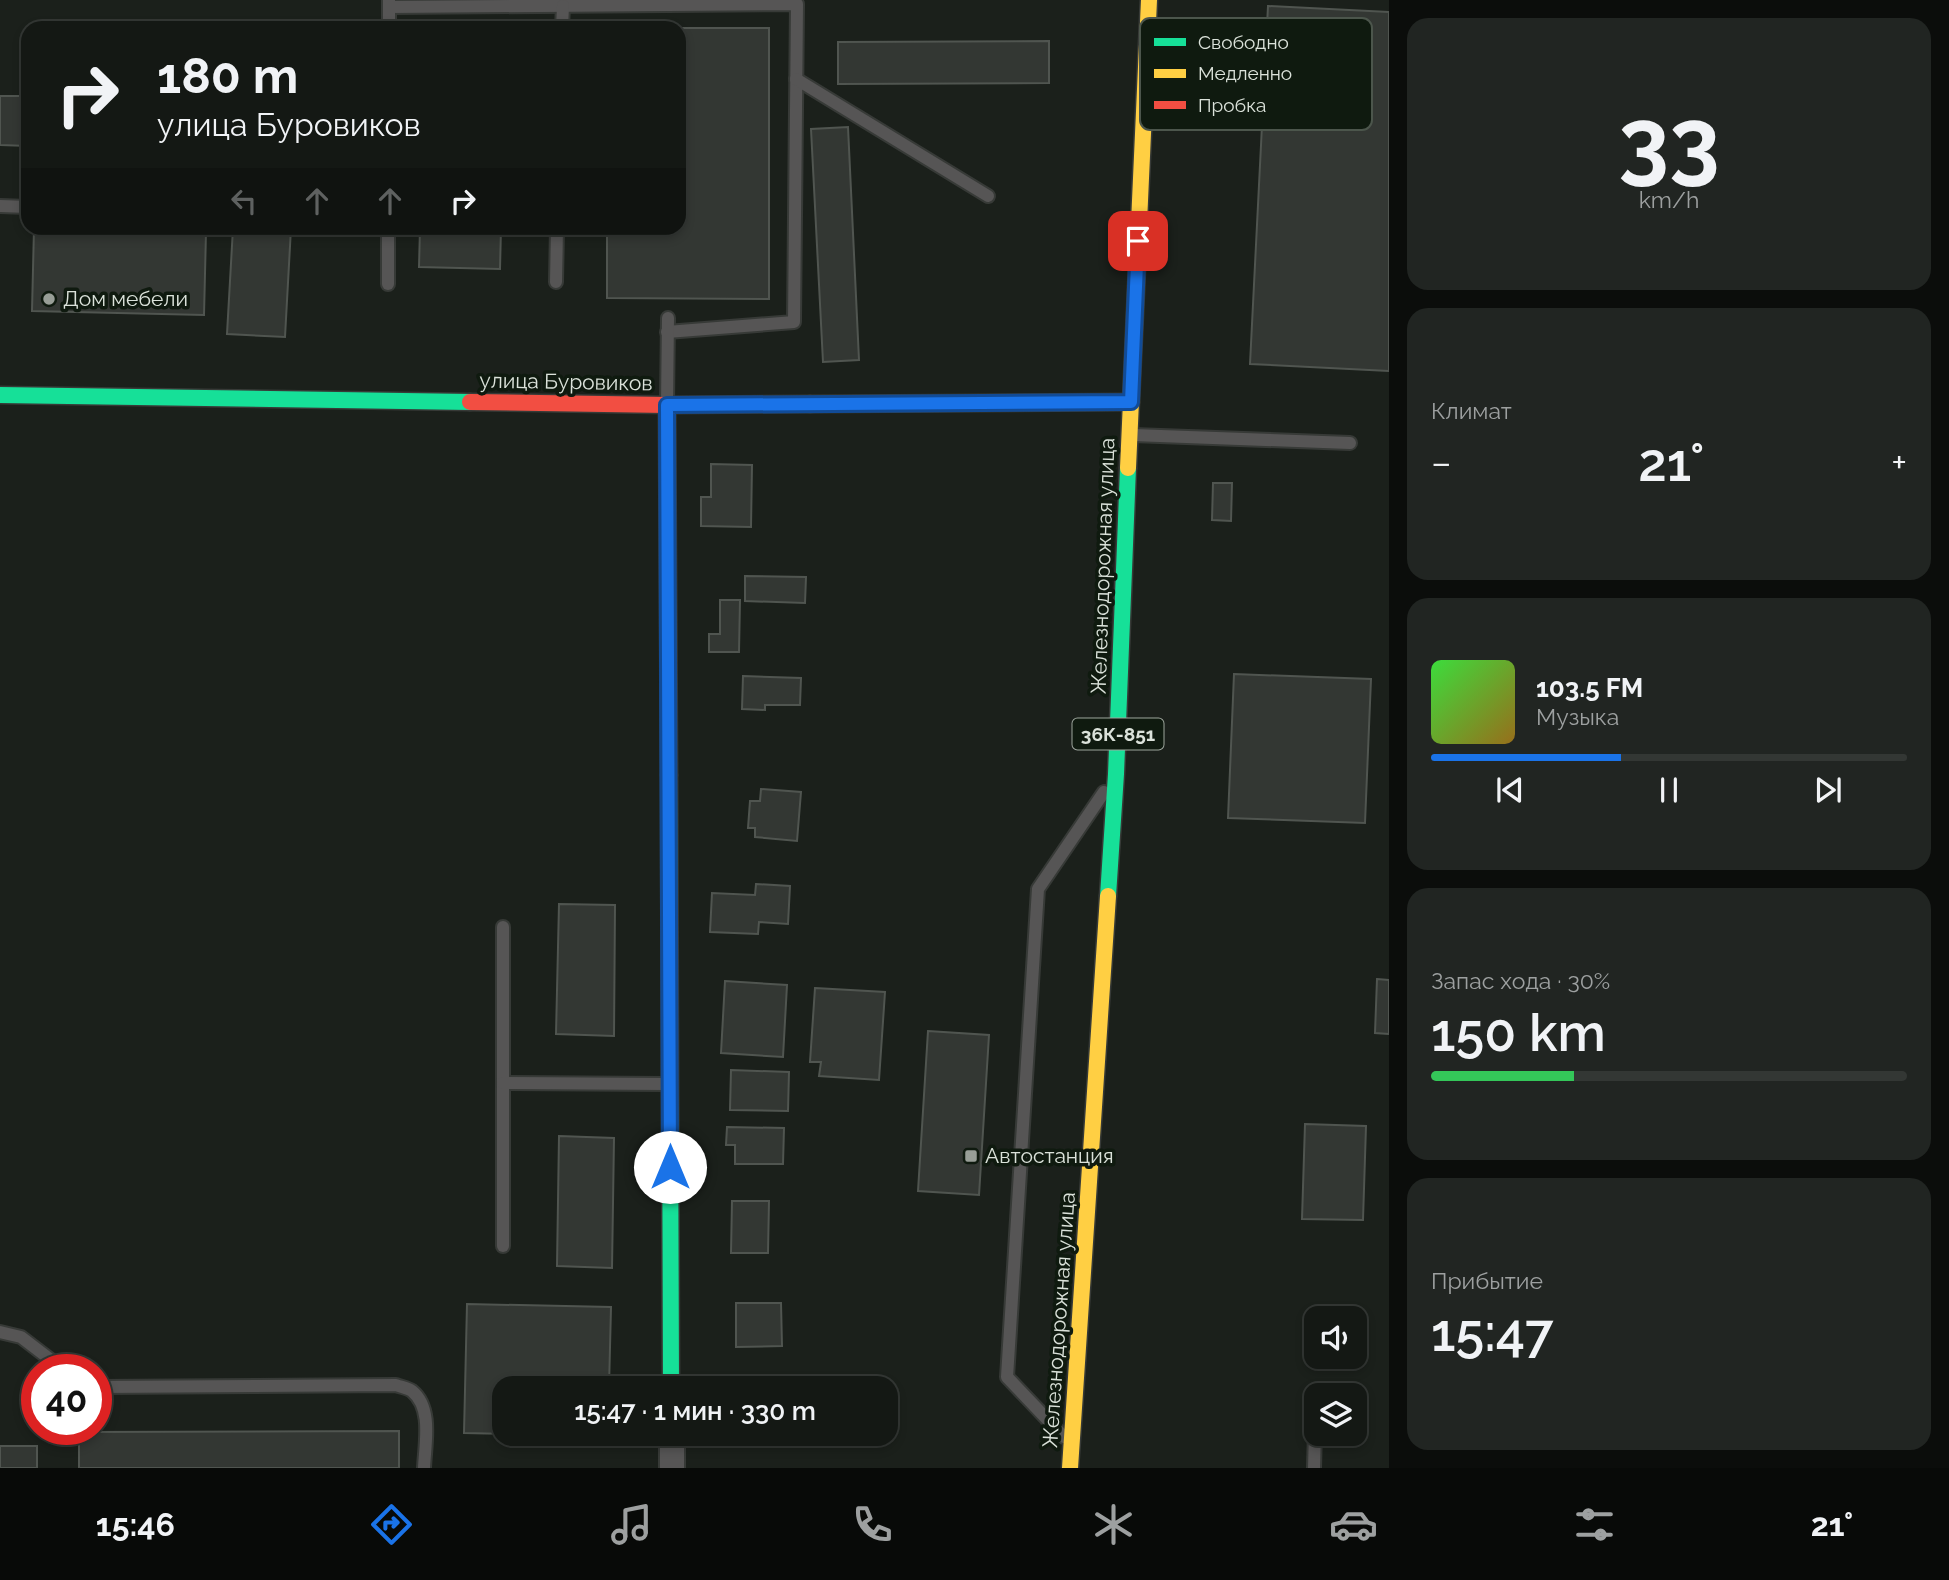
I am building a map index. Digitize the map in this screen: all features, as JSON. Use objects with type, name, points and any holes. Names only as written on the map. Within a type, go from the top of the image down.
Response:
[{"type":"street","name":"Железнодорожная улица","points":[[1148,18],[1149,0]]},
{"type":"street","name":"Железнодорожная улица","points":[[1070,1468],[1116,774],[1143,130]]},
{"type":"street","name":"улица Буровиков","points":[[0,395],[667,405],[1131,402]]},
{"type":"street","points":[[667,405],[671,1376]]},
{"type":"street","points":[[672,1446],[672,1468]]},
{"type":"lane","points":[[389,4],[563,6],[801,2],[796,79],[794,322],[667,332]]},
{"type":"lane","points":[[562,21],[563,6]]},
{"type":"lane","points":[[796,79],[988,196]]},
{"type":"lane","points":[[0,206],[21,207]]},
{"type":"lane","points":[[388,235],[388,284]]},
{"type":"lane","points":[[556,282],[557,235]]},
{"type":"lane","points":[[667,318],[667,405]]},
{"type":"lane","points":[[1130,435],[1350,443]]},
{"type":"lane","points":[[1072,1444],[1007,1377],[1038,889],[1116,774]]},
{"type":"lane","points":[[503,927],[503,1246]]},
{"type":"lane","points":[[503,1083],[670,1084]]},
{"type":"lane","points":[[0,1332],[21,1337],[43,1354]]},
{"type":"lane","points":[[112,1387],[396,1385],[411,1390],[421,1401],[426,1416],[425,1468]]},
{"type":"lane","points":[[1314,1446],[1314,1468]]},
{"type":"building","points":[[1268,6],[1389,12],[1389,371],[1250,364],[1262,130],[1372,130],[1372,18],[1267,18]]},
{"type":"building","points":[[686,28],[769,28],[769,299],[607,298],[607,235],[686,235]]},
{"type":"building","points":[[1049,41],[1049,83],[838,84],[838,42]]},
{"type":"building","points":[[0,96],[21,96],[21,146],[0,145]]},
{"type":"building","points":[[848,127],[859,360],[823,362],[811,129]]},
{"type":"building","points":[[34,235],[206,235],[204,315],[32,311]]},
{"type":"building","points":[[233,235],[291,235],[285,337],[227,334]]},
{"type":"building","points":[[420,235],[501,235],[500,269],[419,267]]},
{"type":"building","points":[[711,464],[752,465],[751,527],[701,526],[701,497],[711,497]]},
{"type":"building","points":[[1213,483],[1232,483],[1231,521],[1212,520]]},
{"type":"building","points":[[745,576],[806,577],[805,603],[745,601]]},
{"type":"building","points":[[720,600],[740,600],[739,652],[709,652],[709,634],[720,634]]},
{"type":"building","points":[[1234,674],[1371,679],[1365,823],[1228,818]]},
{"type":"building","points":[[743,676],[801,678],[800,705],[765,705],[765,710],[742,709]]},
{"type":"building","points":[[761,789],[801,792],[797,841],[755,837],[755,828],[748,828],[750,801],[760,801]]},
{"type":"building","points":[[756,884],[790,886],[788,924],[759,922],[758,934],[710,932],[712,893],[755,895]]},
{"type":"building","points":[[559,904],[615,905],[614,1036],[556,1034]]},
{"type":"building","points":[[1377,979],[1389,980],[1389,1034],[1375,1033]]},
{"type":"building","points":[[725,981],[787,985],[783,1057],[721,1053]]},
{"type":"building","points":[[815,988],[885,992],[879,1080],[819,1076],[821,1062],[810,1062]]},
{"type":"building","points":[[928,1031],[989,1035],[979,1195],[918,1191]]},
{"type":"building","points":[[731,1070],[789,1072],[788,1111],[730,1110]]},
{"type":"building","points":[[1305,1124],[1366,1126],[1363,1220],[1302,1219]]},
{"type":"building","points":[[727,1127],[784,1128],[783,1164],[735,1164],[735,1145],[726,1145]]},
{"type":"building","points":[[559,1136],[614,1138],[612,1268],[557,1266]]},
{"type":"building","points":[[732,1201],[769,1201],[768,1253],[731,1253]]},
{"type":"building","points":[[736,1303],[781,1303],[782,1346],[736,1347]]},
{"type":"building","points":[[467,1304],[611,1307],[609,1376],[492,1376],[492,1434],[464,1433]]},
{"type":"building","points":[[399,1431],[399,1468],[79,1468],[79,1445],[112,1445],[112,1432]]},
{"type":"building","points":[[0,1446],[37,1446],[37,1468],[0,1468]]},
{"type":"traffic: fast","points":[[0,395],[470,402]]},
{"type":"traffic: fast","points":[[810,404],[1131,402]]},
{"type":"traffic: fast","points":[[1108,896],[1116,774],[1128,468]]},
{"type":"traffic: fast","points":[[669,775],[671,1376]]},
{"type":"traffic: slow","points":[[1148,18],[1149,0]]},
{"type":"traffic: slow","points":[[1128,468],[1143,130]]},
{"type":"traffic: slow","points":[[667,405],[669,775]]},
{"type":"traffic: slow","points":[[1070,1468],[1108,896]]},
{"type":"traffic: jam","points":[[470,402],[810,404]]},
{"type":"place","name":"Дом мебели","points":[[49,299]]},
{"type":"place","name":"Автостанция","points":[[971,1156]]},
{"type":"route","points":[[670,1167],[667,405],[1131,402],[1138,241]]}]
